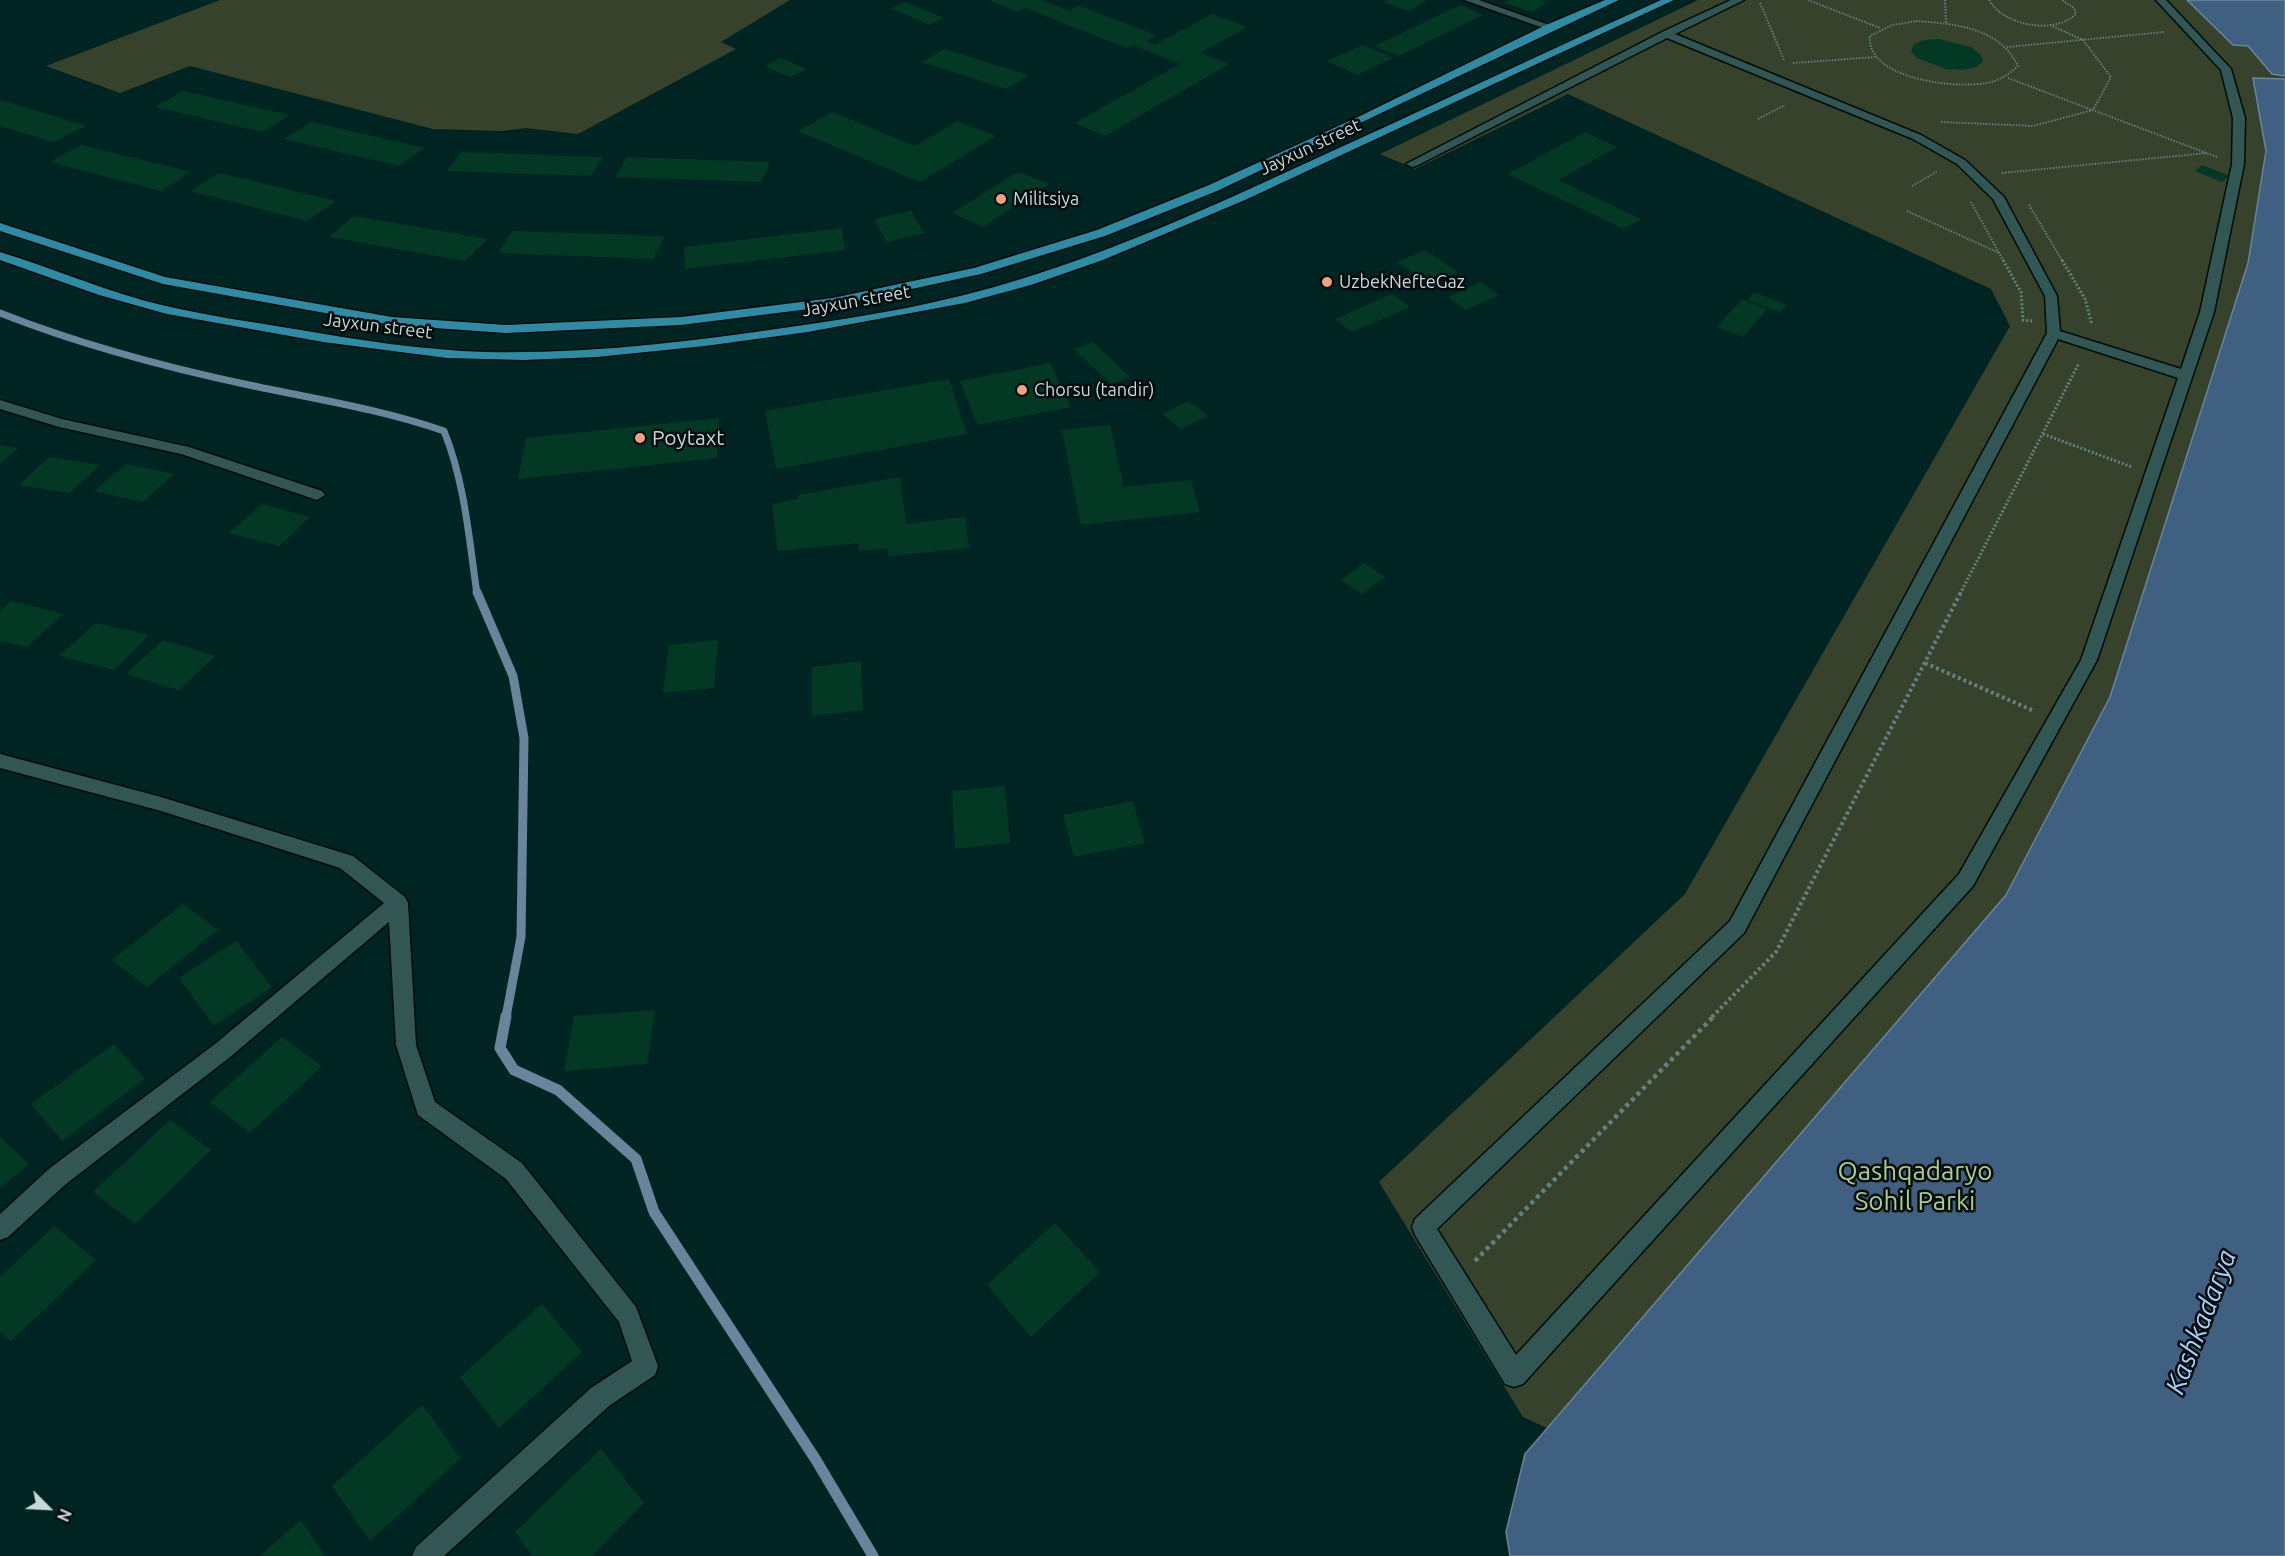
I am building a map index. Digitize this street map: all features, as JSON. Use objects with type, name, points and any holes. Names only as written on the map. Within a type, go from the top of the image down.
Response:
[{"type":"highway","name":"Jayxun street","points":[[0,227],[163,280],[392,321],[517,329],[681,321],[833,302],[977,271],[1101,233],[1224,183],[1550,27],[1614,0]]},
{"type":"highway","name":"Jayxun street","points":[[0,256],[84,287],[164,309],[270,329],[372,345],[450,354],[489,356],[575,354],[698,344],[829,326],[934,305],[1025,282],[1122,247],[1230,203],[1669,0]]},
{"type":"street","points":[[1468,0],[1550,27]]},
{"type":"street","points":[[1412,164],[1667,33],[1739,0]]},
{"type":"street","points":[[1667,33],[1917,137],[1961,162],[1998,197],[2051,296],[2054,329],[1737,927],[1423,1227],[1514,1375],[1966,880],[2089,660],[2207,312],[2238,164],[2238,118],[2226,69],[2161,0]]},
{"type":"street","points":[[2054,329],[2089,344],[2187,376]]},
{"type":"street","points":[[0,404],[59,423],[184,450],[317,495]]},
{"type":"street","points":[[0,761],[160,804],[346,862],[398,903],[406,1046],[426,1108],[514,1171],[628,1316],[646,1366],[600,1397],[425,1556]]},
{"type":"street","points":[[0,1229],[58,1176],[222,1051],[398,903]]},
{"type":"path","points":[[1759,0],[1786,63]]},
{"type":"path","points":[[1809,0],[1881,28]]},
{"type":"path","points":[[1945,0],[1946,24]]},
{"type":"path","points":[[1989,0],[1992,8],[2007,17],[2026,23],[2050,25],[2066,23],[2076,14],[2074,8],[2062,0]]},
{"type":"path","points":[[1916,21],[1946,24],[1986,35],[2007,47],[2015,55],[2018,66],[2013,75],[1980,86],[1932,82],[1899,71],[1876,57],[1869,46],[1870,36],[1881,28],[1895,23],[1916,21]]},
{"type":"path","points":[[1941,122],[2033,126],[2093,110],[2110,76],[2083,40],[2050,25]]},
{"type":"path","points":[[2007,47],[2190,30]]},
{"type":"path","points":[[1766,75],[1786,63],[1876,57]]},
{"type":"path","points":[[2007,78],[2238,164]]},
{"type":"path","points":[[2009,182],[2001,173],[2207,153]]},
{"type":"path","points":[[1932,164],[1940,170]]},
{"type":"path","points":[[1967,196],[2021,292],[2023,320],[2054,329]]},
{"type":"path","points":[[1456,1280],[1776,952],[2089,344],[2093,327],[2085,299],[2025,200]]},
{"type":"path","points":[[1907,212],[1999,254]]},
{"type":"path","points":[[2043,434],[2153,475]]},
{"type":"path","points":[[1924,663],[2055,720]]},
{"type":"green space","points":[[220,0],[790,0],[721,42],[736,49],[578,134],[526,128],[501,131],[433,129],[190,66],[120,93],[46,66]]},
{"type":"green space","name":"Qashqadaryo Sohil Parki","points":[[1698,0],[2285,0],[2285,1556],[1824,1556],[1523,1417],[1379,1182],[1685,894],[2010,326],[1991,289],[1568,94],[1415,169],[1380,154]]},
{"type":"water","points":[[2187,0],[2285,0],[2285,76],[2272,74],[2248,46],[2233,45]]},
{"type":"water","name":"Kashkadarya","points":[[2253,78],[2285,79],[2285,1556],[1510,1556],[1506,1532],[1525,1454],[2006,895],[2110,697],[2248,263],[2266,151]]},
{"type":"building","points":[[989,0],[1041,0],[1069,11],[1079,6],[1156,35],[1146,41],[1155,45],[1212,14],[1247,27],[1200,53],[1229,64],[1105,136],[1075,123],[1180,64],[1133,45],[1127,48],[1025,8],[1018,12]]},
{"type":"building","points":[[1387,0],[1426,1],[1410,11],[1383,2]]},
{"type":"building","points":[[1509,0],[1547,2],[1532,12],[1504,3]]},
{"type":"building","points":[[905,2],[944,18],[929,25],[891,8]]},
{"type":"building","points":[[1460,5],[1483,15],[1398,56],[1375,46]]},
{"type":"building","points":[[1939,39],[1971,47],[1981,55],[1983,62],[1976,67],[1963,70],[1946,69],[1917,58],[1911,51],[1914,44],[1924,40]]},
{"type":"building","points":[[1363,45],[1393,58],[1357,75],[1327,61]]},
{"type":"building","points":[[944,49],[1028,75],[1007,89],[922,62]]},
{"type":"building","points":[[781,58],[806,69],[790,77],[765,66]]},
{"type":"building","points":[[183,91],[290,115],[262,132],[155,107]]},
{"type":"building","points":[[0,100],[86,126],[54,142],[0,126]]},
{"type":"building","points":[[832,112],[915,146],[957,121],[996,136],[920,182],[798,131]]},
{"type":"building","points":[[311,122],[425,148],[399,166],[284,139]]},
{"type":"building","points":[[1585,132],[1617,147],[1558,180],[1641,219],[1624,229],[1508,174]]},
{"type":"building","points":[[81,145],[191,172],[161,191],[50,162]]},
{"type":"building","points":[[461,152],[603,157],[591,176],[447,171]]},
{"type":"building","points":[[627,157],[770,162],[761,182],[615,177]]},
{"type":"building","points":[[2202,165],[2230,176],[2222,182],[2195,171]]},
{"type":"building","name":"Militsiya","points":[[1018,172],[1049,184],[983,227],[952,213]]},
{"type":"building","points":[[219,173],[336,201],[307,221],[190,191]]},
{"type":"building","points":[[911,211],[924,233],[887,242],[874,219]]},
{"type":"building","points":[[354,216],[488,239],[465,261],[329,237]]},
{"type":"building","points":[[842,228],[845,250],[685,269],[684,247]]},
{"type":"building","points":[[512,231],[665,236],[653,259],[498,253]]},
{"type":"building","points":[[1425,250],[1458,272],[1430,284],[1397,262]]},
{"type":"building","points":[[1481,282],[1499,295],[1466,310],[1448,297]]},
{"type":"building","points":[[1754,292],[1787,305],[1780,312],[1747,300]]},
{"type":"building","points":[[1392,294],[1410,307],[1352,332],[1335,319]]},
{"type":"building","points":[[1742,299],[1767,309],[1743,337],[1717,327]]},
{"type":"building","points":[[1093,342],[1130,377],[1111,384],[1074,349]]},
{"type":"building","points":[[1050,363],[1071,407],[978,425],[960,381]]},
{"type":"building","points":[[949,379],[967,434],[776,469],[765,411]]},
{"type":"building","points":[[1188,401],[1208,416],[1181,429],[1162,414]]},
{"type":"building","points":[[719,418],[717,458],[518,479],[526,438]]},
{"type":"building","points":[[1110,425],[1124,487],[1191,480],[1200,512],[1081,525],[1062,430]]},
{"type":"building","points":[[0,445],[18,448],[0,464]]},
{"type":"building","points":[[49,457],[100,465],[70,493],[19,485]]},
{"type":"building","points":[[126,464],[174,474],[143,502],[94,491]]},
{"type":"building","points":[[900,477],[906,524],[965,517],[969,548],[888,556],[888,548],[859,551],[859,543],[778,551],[772,504],[798,499],[798,495]]},
{"type":"building","points":[[262,504],[310,517],[279,546],[229,533]]},
{"type":"building","points":[[1364,563],[1385,577],[1362,594],[1341,580]]},
{"type":"building","points":[[11,601],[63,614],[27,647],[0,641],[0,611]]},
{"type":"building","points":[[96,623],[149,635],[114,670],[59,656]]},
{"type":"building","points":[[163,640],[215,656],[179,690],[126,674]]},
{"type":"building","points":[[718,640],[714,688],[663,693],[669,645]]},
{"type":"building","points":[[861,661],[863,710],[812,716],[812,667]]},
{"type":"building","points":[[1005,786],[1010,843],[955,849],[952,791]]},
{"type":"building","points":[[1133,801],[1145,843],[1074,857],[1063,815]]},
{"type":"building","points":[[183,904],[218,930],[147,987],[112,960]]},
{"type":"building","points":[[236,941],[272,987],[214,1026],[179,978]]},
{"type":"building","points":[[655,1010],[647,1064],[564,1071],[574,1016]]},
{"type":"building","points":[[282,1037],[322,1066],[250,1133],[210,1102]]},
{"type":"building","points":[[114,1044],[145,1079],[62,1141],[31,1104]]},
{"type":"building","points":[[170,1120],[211,1150],[135,1224],[93,1192]]},
{"type":"building","points":[[0,1137],[29,1164],[0,1188]]},
{"type":"building","points":[[1055,1223],[1100,1272],[1031,1337],[987,1285]]},
{"type":"building","points":[[54,1226],[96,1260],[11,1341],[0,1332],[0,1277]]},
{"type":"building","points":[[542,1304],[582,1352],[499,1428],[460,1377]]},
{"type":"building","points":[[422,1405],[461,1458],[370,1541],[332,1486]]},
{"type":"building","points":[[601,1449],[644,1503],[592,1556],[533,1556],[515,1532]]},
{"type":"building","points":[[301,1520],[325,1556],[260,1556]]},
{"type":"waterway","points":[[0,313],[61,335],[154,363],[372,410],[444,431],[462,491],[477,594]]},
{"type":"waterway","points":[[477,592],[513,676],[524,738],[521,937],[506,1017]]},
{"type":"waterway","points":[[506,1016],[500,1048],[514,1070],[558,1090],[636,1159],[654,1212],[816,1460],[873,1556]]},
{"type":"place","name":"Militsiya","points":[[1001,199]]},
{"type":"place","name":"UzbekNefteGaz","points":[[1327,282]]},
{"type":"place","name":"Chorsu (tandir)","points":[[1022,390]]},
{"type":"place","name":"Poytaxt","points":[[640,438]]}]
